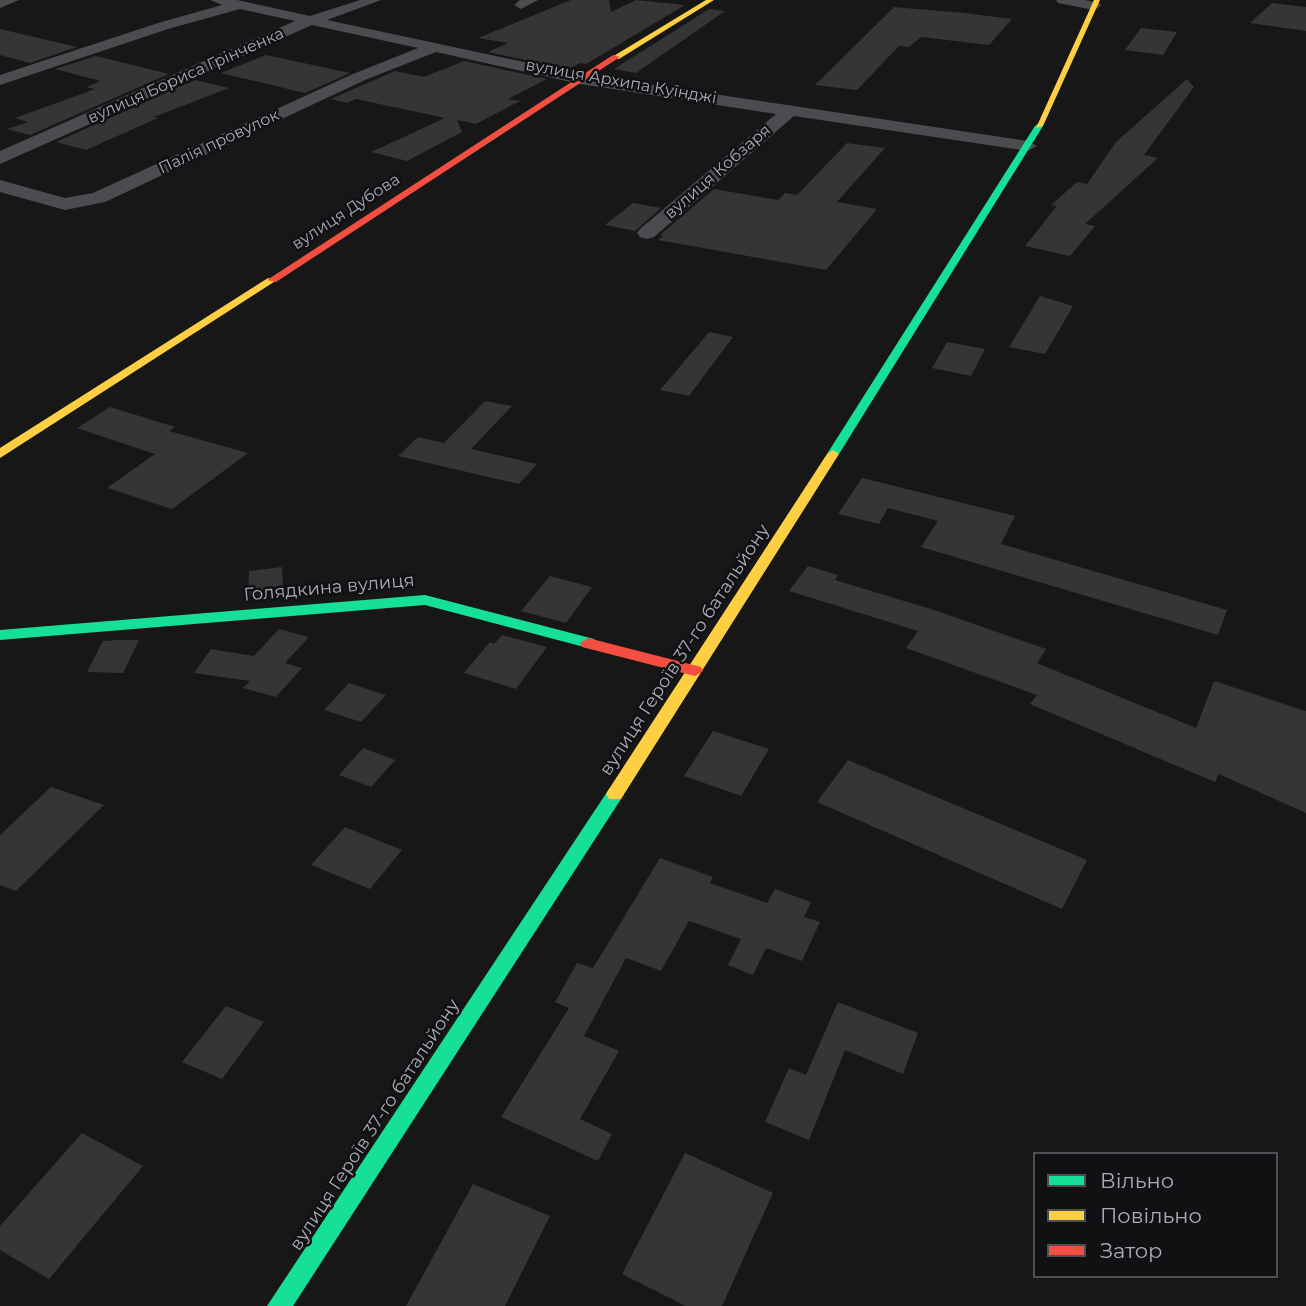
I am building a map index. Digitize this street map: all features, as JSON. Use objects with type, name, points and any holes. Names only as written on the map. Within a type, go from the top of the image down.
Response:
[{"type":"street","points":[[0,4],[12,0]]},
{"type":"street","name":"вулиця Архипа Куїнджі","points":[[219,0],[580,79],[1028,146]]},
{"type":"street","name":"вулиця Бориса Грінченка","points":[[0,158],[311,20],[374,0]]},
{"type":"street","name":"вулиця Дубова","points":[[0,454],[580,79],[711,0]]},
{"type":"street","points":[[1063,0],[1095,3]]},
{"type":"street","name":"вулиця Героїв 37-го батальйону","points":[[279,1306],[695,671],[1028,146],[1048,110],[1095,3]]},
{"type":"street","points":[[0,79],[163,26],[240,5]]},
{"type":"street","name":"Палія провулок","points":[[0,186],[65,204],[98,198],[326,92],[435,47]]},
{"type":"street","name":"вулиця Кобзаря","points":[[647,233],[790,111]]},
{"type":"street","name":"Голядкина вулиця","points":[[0,635],[425,600],[695,671]]},
{"type":"building","points":[[571,0],[609,0],[611,12],[636,0],[685,5],[586,64],[580,63],[569,69],[488,52],[508,43],[478,38]]},
{"type":"building","points":[[1272,3],[1306,7],[1306,31],[1250,23]]},
{"type":"building","points":[[894,7],[1012,19],[989,45],[921,37],[909,47],[899,46],[857,90],[815,85]]},
{"type":"building","points":[[709,9],[725,11],[636,73],[614,69]]},
{"type":"building","points":[[1141,28],[1177,32],[1163,55],[1125,50]]},
{"type":"building","points":[[0,29],[77,47],[30,63],[0,55]]},
{"type":"building","points":[[266,55],[350,73],[305,93],[221,73]]},
{"type":"building","points":[[96,56],[169,74],[30,135],[7,129],[28,122],[15,118],[95,89],[86,87],[101,81],[55,69]]},
{"type":"building","points":[[464,61],[547,79],[508,99],[520,101],[476,124],[457,120],[462,132],[407,161],[371,152],[445,118],[356,99],[347,103],[331,99],[395,71],[424,77]]},
{"type":"building","points":[[1187,79],[1194,87],[1144,155],[1158,158],[1085,224],[1095,226],[1070,256],[1025,246],[1057,206],[1051,205],[1077,182],[1087,184],[1116,142]]},
{"type":"building","points":[[195,80],[229,88],[154,117],[158,118],[86,150],[56,142]]},
{"type":"building","points":[[847,143],[885,148],[837,202],[877,209],[826,270],[658,240],[663,236],[660,235],[714,189],[778,200],[785,193],[797,195]]},
{"type":"building","points":[[633,203],[661,208],[635,231],[605,225]]},
{"type":"building","points":[[1040,296],[1073,306],[1045,354],[1009,347]]},
{"type":"building","points":[[709,332],[733,337],[689,396],[660,390]]},
{"type":"building","points":[[947,342],[985,349],[971,376],[932,368]]},
{"type":"building","points":[[485,401],[512,406],[471,449],[537,464],[519,484],[398,456],[418,437],[444,443]]},
{"type":"building","points":[[110,407],[175,427],[169,431],[248,453],[172,509],[107,488],[155,454],[77,428]]},
{"type":"building","points":[[862,478],[1015,516],[1001,544],[1227,610],[1218,635],[921,547],[938,521],[888,508],[879,524],[838,514]]},
{"type":"building","points":[[808,566],[838,575],[835,580],[934,610],[1046,649],[1037,663],[1196,728],[1214,681],[1306,711],[1306,813],[1219,774],[1215,782],[1030,704],[1037,695],[906,648],[918,631],[789,591]]},
{"type":"building","points":[[282,567],[283,592],[248,596],[249,571]]},
{"type":"building","points":[[550,576],[592,587],[566,623],[521,611]]},
{"type":"building","points":[[279,629],[309,637],[285,663],[302,668],[276,697],[243,688],[250,681],[194,673],[211,649],[254,656]]},
{"type":"building","points":[[502,635],[547,647],[516,689],[464,673],[490,642],[494,644]]},
{"type":"building","points":[[139,640],[123,673],[87,672],[103,641]]},
{"type":"building","points":[[349,683],[386,695],[361,722],[324,710]]},
{"type":"building","points":[[713,731],[769,749],[741,796],[684,776]]},
{"type":"building","points":[[363,748],[395,760],[371,787],[339,775]]},
{"type":"building","points":[[848,760],[1087,860],[1062,909],[817,802]]},
{"type":"building","points":[[51,787],[104,805],[16,891],[0,885],[0,835]]},
{"type":"building","points":[[345,827],[402,850],[370,889],[311,865]]},
{"type":"building","points":[[660,858],[713,877],[710,883],[767,903],[775,889],[811,902],[804,917],[820,922],[802,961],[766,948],[753,975],[728,965],[741,939],[689,921],[661,971],[626,958],[584,1036],[619,1051],[580,1119],[612,1134],[598,1161],[501,1117],[569,1008],[555,1002],[577,963],[593,968]]},
{"type":"building","points":[[838,1002],[918,1033],[903,1074],[845,1050],[809,1140],[765,1122],[789,1068],[806,1075]]},
{"type":"building","points":[[226,1006],[264,1022],[222,1079],[182,1062]]},
{"type":"building","points":[[82,1133],[143,1166],[49,1279],[0,1250],[0,1226]]},
{"type":"building","points":[[685,1153],[773,1193],[722,1306],[686,1306],[622,1274]]},
{"type":"building","points":[[473,1184],[550,1216],[505,1306],[406,1306]]},
{"type":"traffic: fast","points":[[833,454],[1039,126]]},
{"type":"traffic: fast","points":[[0,635],[425,600],[588,643]]},
{"type":"traffic: fast","points":[[279,1306],[615,794]]},
{"type":"traffic: slow","points":[[616,57],[711,0]]},
{"type":"traffic: slow","points":[[1039,126],[1097,0]]},
{"type":"traffic: slow","points":[[0,454],[272,280]]},
{"type":"traffic: slow","points":[[615,794],[833,454]]},
{"type":"traffic: jam","points":[[272,280],[616,57]]},
{"type":"traffic: jam","points":[[588,643],[695,671]]}]
